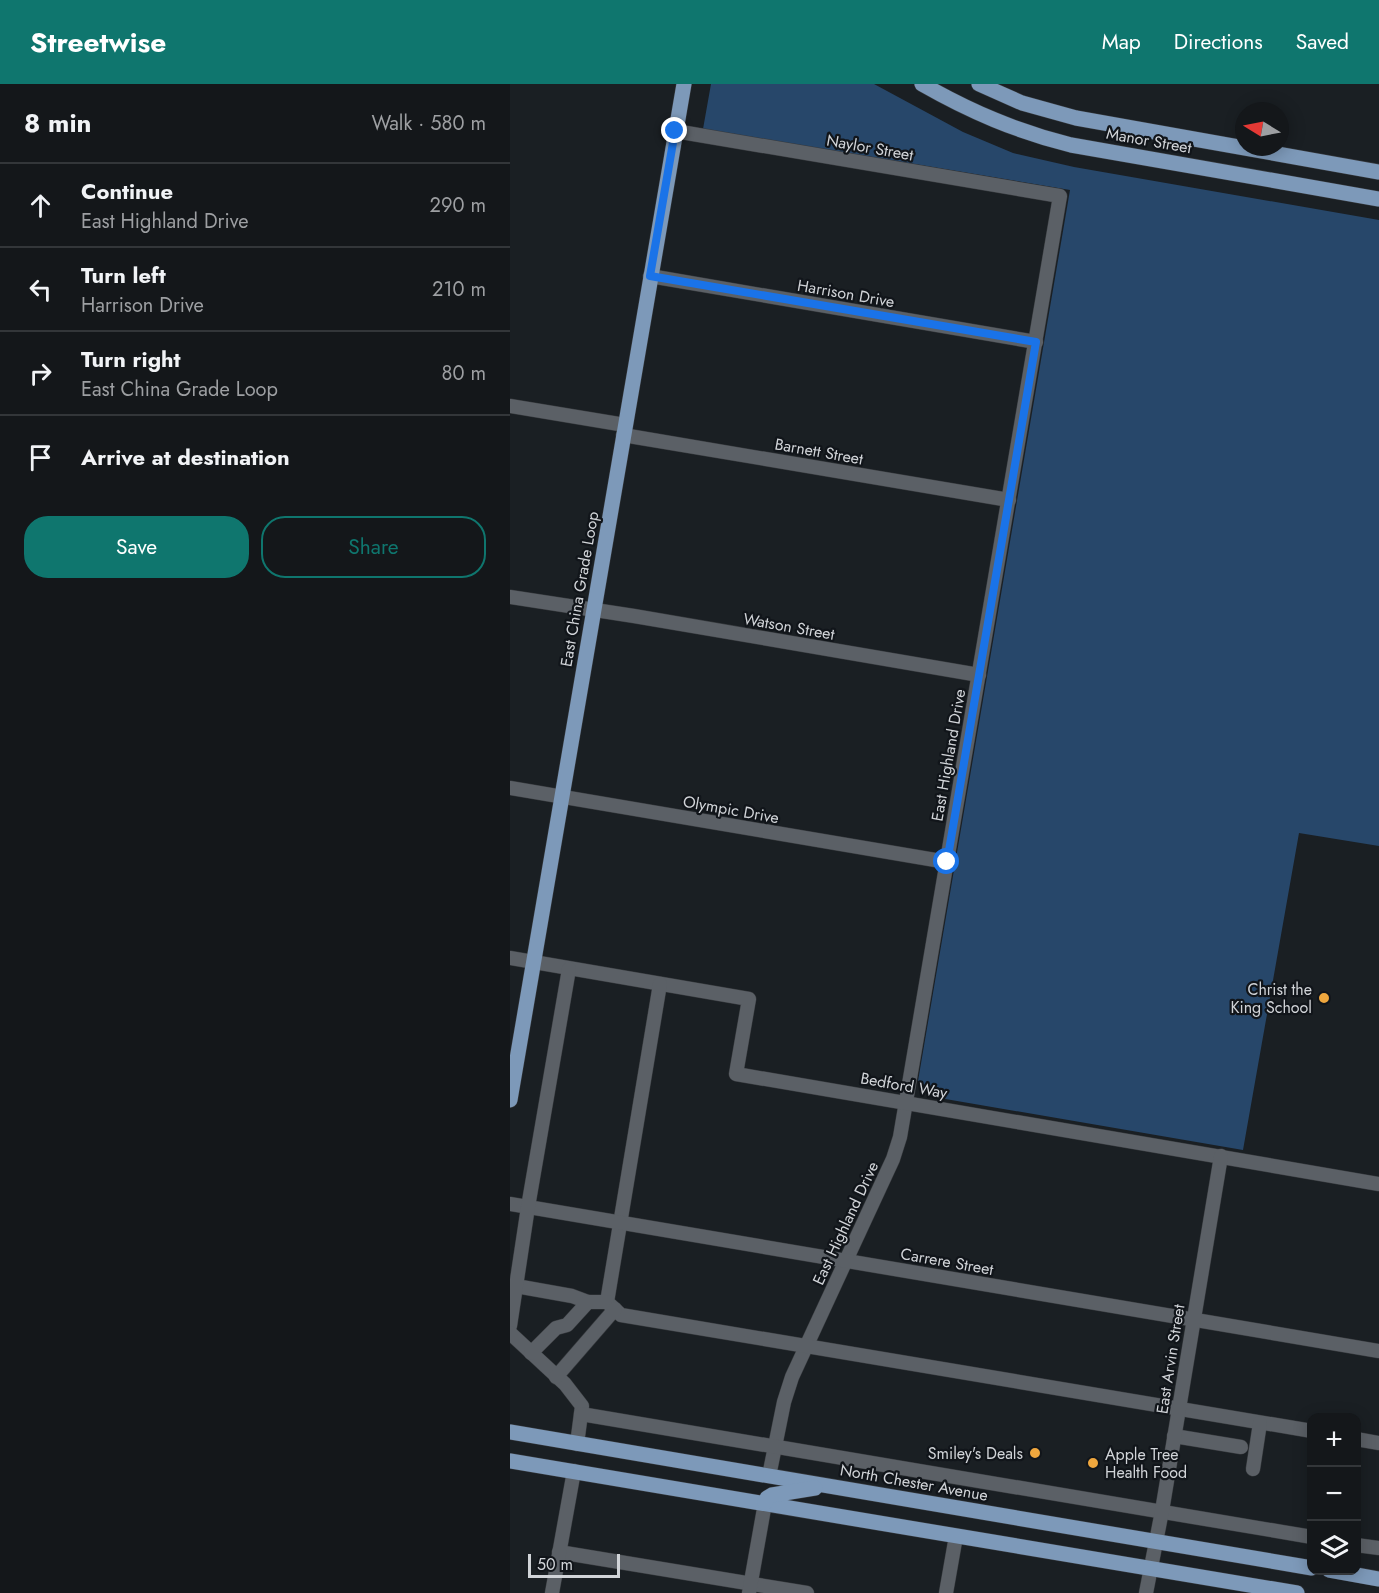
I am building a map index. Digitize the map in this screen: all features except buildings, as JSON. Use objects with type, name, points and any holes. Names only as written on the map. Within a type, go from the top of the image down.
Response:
[{"type":"main road","name":"East China Grade Loop","points":[[510,1100],[684,84]]},
{"type":"main road","name":"Manor Street","points":[[922,84],[985,117],[1061,143],[1379,199]]},
{"type":"main road","name":"Manor Street","points":[[979,84],[1022,103],[1077,118],[1379,172]]},
{"type":"main road","name":"North Chester Avenue","points":[[510,1432],[1307,1567]]},
{"type":"main road","points":[[510,1461],[1297,1593]]},
{"type":"main road","points":[[765,1503],[772,1495],[827,1486]]},
{"type":"main road","points":[[1357,1575],[1379,1579]]},
{"type":"street","name":"Naylor Street","points":[[675,131],[1060,196]]},
{"type":"street","name":"East Highland Drive","points":[[770,1476],[784,1402],[792,1377],[893,1159],[900,1137],[1060,196]]},
{"type":"street","name":"Harrison Drive","points":[[650,276],[1036,342]]},
{"type":"street","name":"Barnett Street","points":[[510,406],[624,430],[1009,500]]},
{"type":"street","name":"Watson Street","points":[[510,597],[979,675]]},
{"type":"street","name":"Olympic Drive","points":[[510,788],[947,862]]},
{"type":"street","name":"Bedford Way","points":[[510,958],[749,999],[736,1074],[1379,1184]]},
{"type":"street","points":[[510,1326],[569,969]]},
{"type":"street","points":[[556,1377],[611,1306],[619,1223],[660,984]]},
{"type":"street","name":"East Arvin Street","points":[[1146,1593],[1162,1511],[1221,1156]]},
{"type":"street","name":"Carrere Street","points":[[510,1204],[1379,1351]]},
{"type":"street","points":[[516,1286],[611,1306],[621,1315],[1307,1430]]},
{"type":"street","points":[[531,1353],[556,1328],[567,1325],[588,1302]]},
{"type":"street","points":[[510,1333],[565,1384],[582,1406],[577,1444]]},
{"type":"street","points":[[581,1414],[1307,1536]]},
{"type":"street","points":[[1253,1469],[1260,1423]]},
{"type":"street","points":[[1174,1436],[1241,1447]]},
{"type":"street","points":[[1361,1440],[1379,1443]]},
{"type":"street","points":[[552,1593],[574,1471]]},
{"type":"street","points":[[750,1588],[765,1503]]},
{"type":"street","points":[[946,1593],[956,1536]]},
{"type":"street","points":[[1361,1546],[1379,1548]]},
{"type":"street","points":[[559,1552],[750,1588],[807,1593]]},
{"type":"shaded area","points":[[711,84],[874,84],[963,132],[1013,153],[1074,167],[1379,220],[1379,846],[1299,833],[1243,1150],[928,1096],[918,1081],[1070,190],[703,129]]},
{"type":"place","name":"Christ the King School","points":[[1324,998]]},
{"type":"place","name":"Smiley's Deals","points":[[1035,1453]]},
{"type":"place","name":"Apple Tree Health Food","points":[[1093,1463]]},
{"type":"route","points":[[675,131],[650,276],[1036,342],[947,862]]}]
